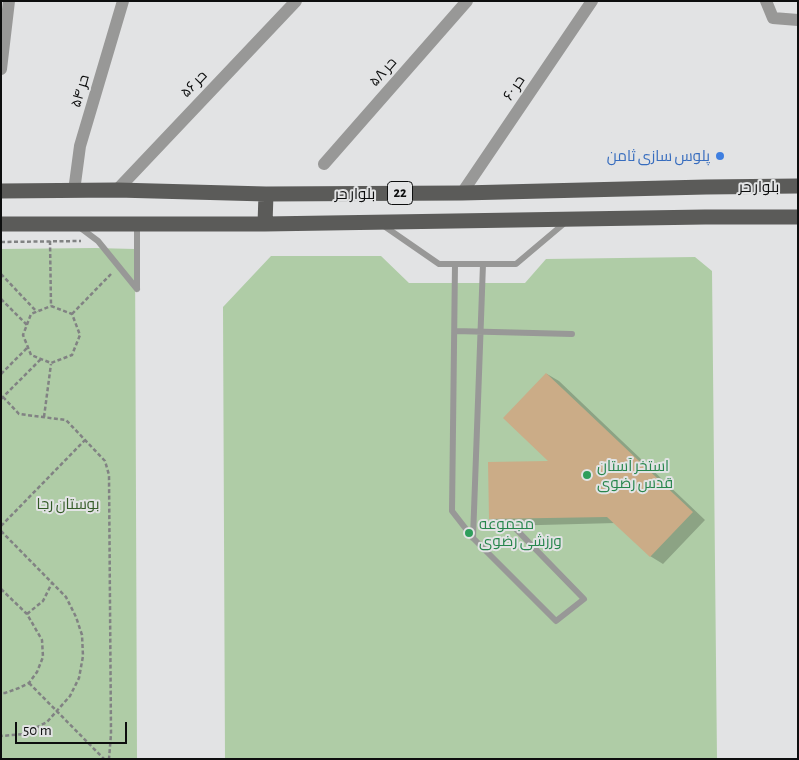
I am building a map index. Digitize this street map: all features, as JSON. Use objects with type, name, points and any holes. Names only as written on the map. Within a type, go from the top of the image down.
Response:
[{"type":"main road","name":"بلوار حر","points":[[1,191],[117,190],[266,194],[462,193],[798,186]]},
{"type":"main road","points":[[265,224],[266,194]]},
{"type":"main road","name":"بلوار حر","points":[[1,224],[265,224],[798,217]]},
{"type":"street","points":[[1,69],[9,1]]},
{"type":"street","name":"حر ۵۴","points":[[74,190],[80,146],[123,1]]},
{"type":"street","name":"حر ۵۶","points":[[117,190],[296,1]]},
{"type":"street","name":"حر ۵۸","points":[[324,164],[467,1]]},
{"type":"street","name":"حر ۶۰","points":[[462,193],[592,1]]},
{"type":"street","points":[[766,1],[773,18],[798,20]]},
{"type":"lane","points":[[379,222],[439,264],[516,264],[570,219]]},
{"type":"lane","points":[[75,224],[98,241],[137,289],[137,224]]},
{"type":"lane","points":[[455,264],[452,511],[473,538],[556,621],[584,599],[512,524]]},
{"type":"lane","points":[[473,538],[483,264]]},
{"type":"lane","points":[[455,331],[572,334]]},
{"type":"path","points":[[1,242],[98,241]]},
{"type":"path","points":[[50,242],[52,306]]},
{"type":"path","points":[[72,314],[119,267]]},
{"type":"path","points":[[1,274],[37,312]]},
{"type":"path","points":[[1,299],[27,325]]},
{"type":"path","points":[[52,306],[72,314],[80,335],[72,355],[51,363],[31,355],[22,335],[31,314],[37,312],[52,306]]},
{"type":"path","points":[[1,374],[28,347]]},
{"type":"path","points":[[41,359],[2,398],[19,414],[66,420],[106,461],[109,475],[111,734],[109,759]]},
{"type":"path","points":[[44,417],[51,363]]},
{"type":"path","points":[[1,526],[85,440]]},
{"type":"path","points":[[1,531],[66,597],[82,635],[83,649],[79,678],[70,696],[47,722],[24,734],[1,736]]},
{"type":"path","points":[[27,614],[43,601],[52,582]]},
{"type":"path","points":[[1,589],[27,614],[42,640],[43,657],[37,672],[29,683],[5,693],[1,692]]},
{"type":"path","points":[[29,683],[104,759]]},
{"type":"green space","name":"بوستان رجا","points":[[1,249],[135,249],[137,759],[1,759]]},
{"type":"green space","name":"مجموعه ورزشی رضوی","points":[[271,256],[381,256],[409,283],[525,283],[546,259],[695,257],[712,271],[717,759],[225,759],[223,307]]},
{"type":"building","points":[[546,373],[693,512],[650,557],[607,517],[489,519],[488,462],[548,461],[503,418]]},
{"type":"place","name":"پلوس سازی ثامن","points":[[720,156]]},
{"type":"place","name":"استخر آستان قدس رضوی","points":[[587,475]]},
{"type":"place","name":"مجموعه ورزشی رضوی","points":[[469,533]]}]
